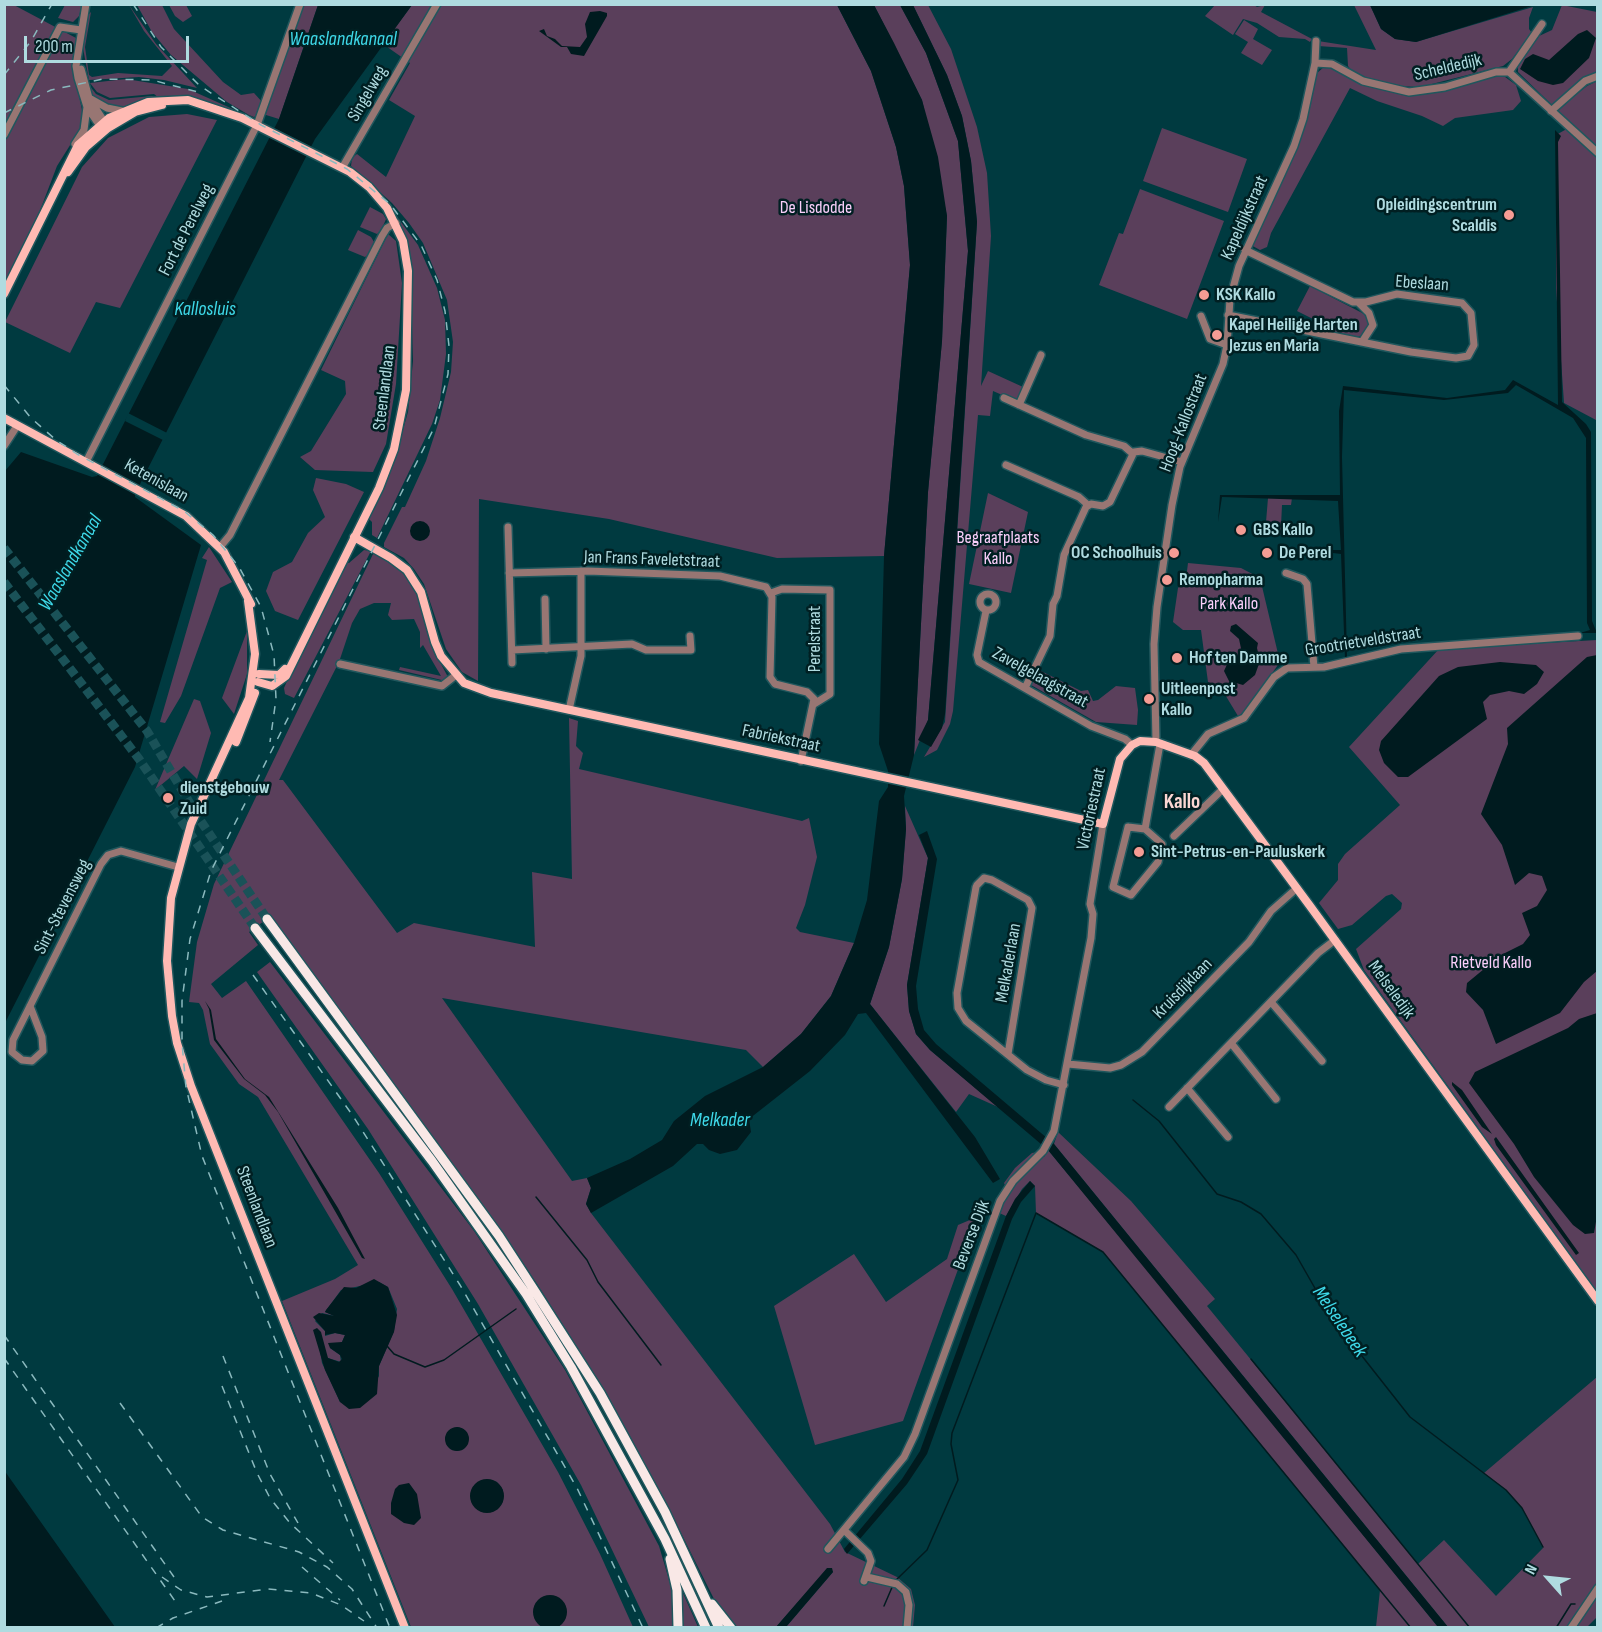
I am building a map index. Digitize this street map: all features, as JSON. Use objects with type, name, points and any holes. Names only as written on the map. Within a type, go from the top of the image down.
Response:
[{"type":"highway","points":[[267,919],[499,1236],[600,1393],[665,1512],[719,1628]]},
{"type":"highway","points":[[255,928],[481,1227],[570,1367],[665,1539],[706,1628]]},
{"type":"highway","points":[[665,1539],[677,1590],[678,1628]]},
{"type":"highway","points":[[698,1579],[713,1605],[731,1628]]},
{"type":"main road","points":[[4,294],[78,145],[122,111],[164,99],[218,108],[257,125]]},
{"type":"main road","points":[[54,196],[103,126],[144,109],[192,102]]},
{"type":"main road","name":"Steenlandlaan","points":[[257,125],[342,168],[376,194],[396,223],[403,241],[408,272],[408,362],[404,405],[389,462],[296,652],[282,673],[256,677],[242,717],[191,824],[178,867],[169,916],[167,961],[171,1016],[181,1057],[405,1628]]},
{"type":"main road","name":"Ketenislaan","points":[[4,420],[186,516],[220,547],[233,567],[253,609],[259,634],[256,677]]},
{"type":"main road","name":"Fabriekstraat","points":[[354,537],[399,563],[414,579],[421,592],[435,642],[456,675],[475,689],[1103,824]]},
{"type":"main road","points":[[1132,745],[1140,741],[1158,743]]},
{"type":"main road","name":"Melseledijk","points":[[1158,743],[1191,755],[1204,763],[1598,1301]]},
{"type":"main road","name":"Victoriestraat","points":[[1103,824],[1120,759],[1132,745]]},
{"type":"main road","name":"Melseledijk","points":[[1579,1277],[1598,1310]]},
{"type":"street","points":[[86,4],[81,30],[78,78],[87,107],[103,126]]},
{"type":"street","name":"Fort de Perelweg","points":[[86,462],[257,125],[300,4]]},
{"type":"street","name":"Singelweg","points":[[342,168],[437,4]]},
{"type":"street","points":[[1509,72],[1542,24]]},
{"type":"street","points":[[4,135],[60,27],[81,30]]},
{"type":"street","name":"Kapeldijkstraat","points":[[1227,345],[1228,315],[1245,250],[1294,146],[1303,119],[1315,63],[1316,41]]},
{"type":"street","points":[[78,61],[89,98],[103,126]]},
{"type":"street","name":"Scheldedijk","points":[[1315,63],[1332,64],[1363,81],[1409,92],[1445,87],[1496,72],[1509,72],[1598,153]]},
{"type":"street","points":[[1551,111],[1585,81],[1598,76]]},
{"type":"street","points":[[89,98],[107,108],[122,111]]},
{"type":"street","points":[[69,161],[70,152],[84,130],[87,107]]},
{"type":"street","points":[[220,547],[230,535],[382,236],[387,228],[396,223]]},
{"type":"street","points":[[1245,250],[1359,303],[1369,313],[1372,325],[1362,342]]},
{"type":"street","name":"Ebeslaan","points":[[1228,315],[1456,358],[1468,356],[1474,345],[1470,313],[1462,303],[1405,294],[1359,303]]},
{"type":"street","points":[[1201,316],[1210,339],[1227,345]]},
{"type":"street","name":"Hoog-Kallostraat","points":[[1145,829],[1158,743],[1154,644],[1158,598],[1172,506],[1182,462],[1217,382],[1227,345]]},
{"type":"street","points":[[1019,405],[1041,355]]},
{"type":"street","points":[[1004,398],[1086,435],[1124,446],[1132,453]]},
{"type":"street","points":[[4,446],[16,425]]},
{"type":"street","points":[[1006,465],[1079,497],[1088,505],[1103,506],[1110,502],[1132,453],[1140,450],[1182,462]]},
{"type":"street","points":[[1025,688],[1045,651],[1054,615],[1060,606],[1057,596],[1064,555],[1088,505]]},
{"type":"street","points":[[508,527],[512,663]]},
{"type":"street","points":[[569,710],[581,647],[580,572]]},
{"type":"street","name":"Jan Frans Faveletstraat","points":[[509,573],[580,572],[720,576],[763,586],[771,593]]},
{"type":"street","points":[[1286,573],[1303,579],[1307,584],[1314,667]]},
{"type":"street","name":"Perelstraat","points":[[771,593],[782,589],[830,590],[830,694],[814,704]]},
{"type":"street","points":[[771,593],[770,677],[778,685],[807,692],[814,704],[801,760]]},
{"type":"street","points":[[545,599],[546,649]]},
{"type":"street","name":"Zavelgelaagstraat","points":[[986,611],[977,655],[979,662],[1091,726],[1125,739],[1132,745]]},
{"type":"street","points":[[512,650],[633,644],[646,650],[691,650],[690,636]]},
{"type":"street","name":"Grootrietveldstraat","points":[[1191,755],[1208,734],[1244,718],[1277,673],[1287,668],[1314,667],[1401,649],[1578,636]]},
{"type":"street","points":[[340,664],[442,686],[456,675]]},
{"type":"street","points":[[1174,836],[1223,789]]},
{"type":"street","name":"Victoriestraat","points":[[1093,914],[1090,904],[1103,824]]},
{"type":"street","points":[[1128,827],[1145,829],[1162,844],[1158,862],[1130,894],[1113,887],[1128,827]]},
{"type":"street","name":"Sint-Stevensweg","points":[[30,1006],[42,1037],[43,1052],[32,1060],[22,1060],[16,1058],[11,1048],[30,1006],[108,855],[121,851],[178,867]]},
{"type":"street","name":"Melkaderlaan","points":[[1008,1054],[1032,908],[1028,900],[984,878],[976,886],[957,993],[958,1008],[966,1021],[1008,1054],[1036,1076],[1064,1085]]},
{"type":"street","name":"Kruisdijklaan","points":[[1068,1064],[1110,1068],[1121,1065],[1142,1052],[1249,942],[1271,911],[1297,888]]},
{"type":"street","name":"Beverse Dijk","points":[[828,1549],[892,1472],[910,1446],[995,1212],[1013,1181],[1043,1151],[1052,1137],[1059,1116],[1093,914]]},
{"type":"street","points":[[1169,1107],[1318,953],[1335,940]]},
{"type":"street","points":[[1271,1002],[1322,1061]]},
{"type":"street","points":[[1231,1043],[1276,1099]]},
{"type":"street","points":[[1187,1088],[1228,1137]]},
{"type":"street","points":[[844,1530],[868,1552],[871,1561],[866,1579],[888,1581],[897,1584],[906,1592],[908,1599],[907,1628]]},
{"type":"street","points":[[1571,1628],[1598,1588]]},
{"type":"green space","points":[[12,4],[76,38],[74,71],[83,115],[82,126],[57,166],[39,213],[5,281],[4,6]]},
{"type":"green space","points":[[65,5],[82,5],[79,16],[73,22],[58,18]]},
{"type":"green space","points":[[129,5],[156,44],[197,88],[139,77],[89,80],[83,48],[88,15],[91,12],[85,47],[89,75],[92,77],[118,73],[162,76],[172,66],[144,31]]},
{"type":"green space","points":[[137,5],[162,5],[174,29],[223,82],[241,95],[254,93],[263,103],[258,114],[254,117],[227,102],[171,55],[152,32]]},
{"type":"green space","points":[[169,5],[186,5],[192,16],[183,22],[175,16]]},
{"type":"green space","points":[[300,5],[318,5],[279,119],[266,115],[267,101]]},
{"type":"green space","name":"De Lisdodde","points":[[412,5],[837,5],[871,71],[896,147],[904,186],[910,265],[884,556],[777,558],[609,519],[479,499],[478,681],[462,672],[446,649],[424,584],[404,558],[384,547],[426,461],[440,418],[451,372],[453,342],[447,300],[423,243],[409,223],[392,203],[351,166],[352,158],[357,154],[386,177],[415,116],[389,100],[410,63],[383,44]]},
{"type":"green space","points":[[874,5],[900,5],[926,53],[958,141],[968,251],[928,720],[914,755],[928,492],[942,341],[947,216],[922,100]]},
{"type":"green space","points":[[913,5],[928,5],[951,49],[977,127],[987,173],[991,236],[981,386],[988,371],[1023,387],[1016,401],[993,391],[990,416],[978,415],[953,711],[950,724],[937,750],[924,757],[945,722],[977,222],[971,161],[962,116],[947,75]]},
{"type":"green space","points":[[1215,5],[1254,5],[1257,7],[1265,5],[1261,12],[1312,39],[1310,42],[1305,39],[1279,37],[1257,23],[1243,19],[1233,35],[1205,16]]},
{"type":"green space","points":[[1354,5],[1370,5],[1381,29],[1395,39],[1416,42],[1533,7],[1529,18],[1529,29],[1532,33],[1512,59],[1503,66],[1420,87],[1396,86],[1367,79],[1351,70],[1348,66],[1347,48],[1318,46],[1318,41],[1376,50]]},
{"type":"green space","points":[[1562,5],[1597,12],[1597,72],[1584,77],[1552,105],[1518,72],[1518,65],[1539,36],[1552,30]]},
{"type":"green space","points":[[1244,20],[1258,29],[1253,39],[1272,50],[1262,65],[1241,53],[1248,42],[1235,34]]},
{"type":"green space","points":[[1325,66],[1371,87],[1418,95],[1501,74],[1516,85],[1521,101],[1513,110],[1455,118],[1443,126],[1422,116],[1377,101],[1350,88],[1271,233],[1267,247],[1260,250],[1251,245],[1303,130],[1316,74]]},
{"type":"green space","points":[[126,79],[188,89],[235,110],[196,99],[159,98],[154,94],[110,98],[97,92],[90,83]]},
{"type":"green space","points":[[1597,81],[1597,564],[1596,420],[1564,403],[1556,288],[1556,135],[1572,126],[1556,110]]},
{"type":"green space","points":[[89,85],[96,94],[109,100],[152,96],[156,98],[123,107],[108,105],[91,95]]},
{"type":"green space","points":[[187,114],[217,120],[120,308],[96,302],[70,353],[5,322],[82,167],[108,138],[149,117]]},
{"type":"green space","points":[[1162,128],[1247,159],[1228,212],[1143,181]]},
{"type":"green space","points":[[1140,189],[1224,221],[1187,319],[1099,285],[1119,233],[1123,234]]},
{"type":"green space","points":[[370,207],[383,214],[386,219],[381,231],[377,234],[360,227]]},
{"type":"green space","points":[[392,210],[418,245],[437,288],[445,320],[446,354],[440,400],[432,424],[377,538],[372,535],[372,522],[368,518],[397,451],[408,412],[413,361],[410,255],[401,225]]},
{"type":"green space","points":[[358,230],[371,237],[374,242],[369,254],[365,257],[348,250]]},
{"type":"green space","points":[[388,234],[396,241],[402,283],[396,384],[386,444],[373,472],[315,470],[300,457],[311,451],[346,394],[345,381],[321,370]]},
{"type":"green space","points":[[1310,286],[1366,315],[1370,324],[1365,334],[1358,337],[1320,330],[1323,324],[1297,311]]},
{"type":"green space","points":[[316,478],[346,484],[364,492],[298,620],[275,611],[266,591],[273,572],[292,562],[308,533],[325,517],[313,490]]},
{"type":"green space","name":"Begraafplaats Kallo","points":[[988,493],[1028,512],[1011,593],[969,584]]},
{"type":"green space","points":[[1268,498],[1292,498],[1291,505],[1282,505],[1281,526],[1290,527],[1289,535],[1265,534]]},
{"type":"green space","points":[[209,547],[232,582],[220,588],[181,696],[165,723],[160,722],[207,560],[202,558]]},
{"type":"green space","points":[[364,550],[371,551],[294,698],[285,694],[284,688],[300,652],[346,562],[349,563]]},
{"type":"green space","points":[[374,552],[395,564],[411,582],[420,598],[436,655],[448,677],[446,681],[399,670],[400,667],[441,676],[423,645],[420,648],[420,632],[414,619],[392,620],[388,615],[391,603],[374,603],[360,609],[352,623],[339,662],[279,780],[283,780],[397,933],[414,923],[535,947],[532,872],[572,879],[569,718],[578,721],[576,746],[583,753],[579,769],[802,821],[809,818],[817,857],[805,905],[796,928],[800,932],[854,943],[831,996],[801,1034],[763,1067],[746,1050],[442,998],[572,1181],[587,1178],[591,1188],[586,1204],[591,1213],[830,1524],[845,1552],[897,1577],[911,1589],[915,1605],[913,1627],[786,1627],[833,1572],[828,1568],[776,1627],[736,1627],[716,1603],[669,1509],[604,1390],[539,1287],[503,1233],[271,916],[249,932],[258,945],[211,984],[222,998],[246,981],[379,1173],[452,1289],[558,1472],[600,1554],[633,1627],[411,1627],[282,1301],[335,1279],[358,1265],[258,1097],[239,1084],[210,1044],[203,1010],[199,1003],[189,1002],[197,942],[214,884]],"holes":[[[379,1282],[388,1287],[397,1309],[394,1331],[379,1366],[379,1376],[363,1405],[340,1402],[322,1363],[320,1351],[328,1358],[341,1362],[340,1355],[330,1348],[342,1342],[345,1335],[335,1333],[325,1336],[325,1331],[315,1321],[322,1313],[335,1316],[325,1312],[341,1290]],[[457,1427],[463,1429],[468,1435],[468,1442],[464,1449],[457,1451],[450,1449],[446,1443]],[[486,1479],[497,1482],[503,1490],[503,1501],[497,1510]]]},
{"type":"green space","name":"Park Kallo","points":[[1188,563],[1241,568],[1260,578],[1280,662],[1244,713],[1238,716],[1221,688],[1208,682],[1201,630],[1183,630],[1173,622],[1178,588],[1186,579]]},
{"type":"green space","points":[[247,631],[247,674],[234,714],[222,698]]},
{"type":"green space","name":"Rietveld Kallo","points":[[1597,640],[1597,1292],[1364,970],[1356,949],[1401,909],[1402,903],[1392,894],[1386,896],[1352,925],[1338,929],[1319,903],[1338,880],[1338,864],[1345,854],[1400,805],[1349,747],[1439,649]]},
{"type":"green space","points":[[1039,670],[1081,691],[1088,690],[1093,701],[1098,700],[1116,686],[1135,688],[1138,710],[1137,725],[1096,722],[1031,685]]},
{"type":"green space","points":[[194,699],[200,701],[211,733],[197,779],[184,766],[155,790]]},
{"type":"green space","points":[[905,806],[928,858],[907,985],[909,1011],[916,1034],[930,1050],[998,1107],[969,1094],[956,1112],[870,1004],[889,947],[902,879],[906,829]]},
{"type":"green space","points":[[270,962],[474,1231],[565,1370],[659,1546],[672,1590],[673,1627],[649,1627],[581,1485],[478,1304],[368,1129],[257,972]]},
{"type":"green space","points":[[1058,1132],[1131,1201],[1215,1299],[1207,1306],[1418,1564],[1444,1540],[1496,1596],[1543,1548],[1522,1508],[1506,1490],[1484,1473],[1597,1377],[1597,1617],[1587,1627],[1448,1627],[1054,1144]]},
{"type":"green space","points":[[1048,1150],[1438,1627],[1376,1627],[1380,1590],[1103,1252],[1036,1213],[1035,1186],[1030,1181],[1022,1189],[1006,1216],[997,1212],[1008,1191],[1004,1183],[1015,1168],[1032,1153],[1038,1152],[1044,1157]]},
{"type":"green space","points":[[977,1217],[903,1421],[815,1445],[774,1306],[854,1254],[886,1302],[947,1259],[958,1225]]},
{"type":"green space","points":[[682,1591],[698,1627],[682,1627]]},
{"type":"water","points":[[318,5],[412,5],[315,139],[135,494],[135,497],[201,545],[135,767],[5,1023],[5,471],[21,452],[92,477],[97,476],[279,119]]},
{"type":"water","name":"Melkader","points":[[837,5],[874,5],[894,43],[922,100],[938,157],[947,216],[942,341],[928,492],[914,755],[904,796],[906,829],[902,879],[889,947],[870,1004],[975,1137],[1000,1179],[993,1183],[866,1013],[858,1014],[845,1035],[810,1071],[749,1119],[751,1132],[737,1150],[720,1154],[709,1150],[703,1144],[697,1144],[673,1166],[591,1213],[586,1204],[591,1188],[587,1178],[630,1159],[662,1140],[674,1121],[705,1096],[763,1067],[801,1034],[831,996],[854,943],[867,900],[879,801],[888,787],[888,771],[879,744],[884,556],[910,265],[904,186],[896,147],[871,71]]},
{"type":"water","points":[[900,5],[913,5],[947,75],[962,116],[971,161],[977,222],[945,714],[942,728],[931,747],[918,740],[928,720],[968,251],[958,141],[926,53]]},
{"type":"water","points":[[1370,5],[1535,5],[1416,42],[1395,39],[1381,29]]},
{"type":"water","points":[[590,12],[607,13],[607,16],[584,56],[571,54],[567,47],[561,47],[539,31],[544,29],[547,36],[555,39],[562,46],[580,47],[587,37],[585,24]]},
{"type":"water","points":[[1587,30],[1596,38],[1589,58],[1563,83],[1553,85],[1538,81],[1520,69],[1525,59],[1533,54],[1549,60],[1578,34]]},
{"type":"water","points":[[1555,130],[1561,136],[1558,142],[1562,402],[1586,424],[1591,432],[1592,621],[1597,633],[1580,633],[1590,630],[1587,623],[1586,438],[1573,418],[1516,385],[1508,393],[1444,400],[1344,390],[1342,457],[1347,657],[1345,659],[1341,554],[1333,553],[1333,550],[1341,550],[1338,501],[1222,497],[1218,522],[1220,495],[1340,495],[1339,411],[1343,386],[1447,398],[1505,390],[1513,380],[1558,405]]},
{"type":"water","points":[[420,521],[427,524],[430,531],[427,538],[420,541],[413,538],[410,531],[413,524]]},
{"type":"water","points":[[1236,624],[1258,643],[1260,661],[1255,675],[1243,685],[1229,681],[1224,671],[1229,660],[1242,653],[1239,639],[1230,631],[1231,626]]},
{"type":"water","points":[[1597,655],[1597,971],[1584,982],[1560,1013],[1496,1044],[1483,1010],[1466,992],[1467,983],[1501,955],[1523,944],[1530,935],[1522,913],[1537,906],[1547,890],[1542,876],[1529,873],[1515,885],[1502,845],[1481,814],[1508,744],[1507,728],[1587,657]]},
{"type":"water","points":[[1500,662],[1536,665],[1544,672],[1537,684],[1524,694],[1509,691],[1490,695],[1483,702],[1487,719],[1408,777],[1398,777],[1384,763],[1379,750],[1381,741],[1439,676],[1458,667]]},
{"type":"water","points":[[927,831],[937,859],[916,986],[918,1009],[924,1030],[936,1044],[1054,1144],[1448,1627],[1438,1627],[1048,1150],[930,1050],[916,1034],[909,1011],[907,985],[928,858],[919,835]]},
{"type":"water","points":[[205,1001],[211,1010],[216,1039],[245,1079],[269,1097],[338,1208],[365,1259],[362,1258],[278,1112],[265,1095],[244,1079],[214,1040],[209,1009]]},
{"type":"water","points":[[1597,1013],[1597,1216],[1594,1233],[1585,1234],[1573,1225],[1534,1177],[1514,1144],[1469,1083],[1475,1072],[1568,1028],[1579,1019]]},
{"type":"water","points":[[1452,1082],[1462,1090],[1492,1134],[1482,1127]]},
{"type":"water","points":[[1496,1137],[1579,1253],[1576,1255],[1496,1145],[1494,1139]]},
{"type":"water","points":[[1030,1181],[1035,1186],[1021,1202],[1012,1219],[927,1454],[907,1484],[847,1554],[844,1549],[902,1479],[920,1451],[1006,1216],[1015,1199]]},
{"type":"water","points":[[374,1279],[388,1287],[397,1315],[394,1332],[379,1366],[377,1394],[360,1408],[349,1409],[340,1402],[325,1370],[313,1330],[317,1328],[321,1332],[328,1358],[339,1362],[342,1359],[340,1355],[330,1348],[328,1343],[342,1342],[345,1335],[335,1333],[325,1335],[325,1331],[313,1317],[319,1313],[334,1316],[325,1312],[344,1287],[356,1288]]},
{"type":"water","points":[[457,1427],[465,1431],[469,1439],[465,1447],[457,1451],[449,1447],[445,1439],[449,1431]]},
{"type":"water","points":[[4,1470],[115,1627],[5,1627]]},
{"type":"water","points":[[487,1479],[499,1484],[504,1496],[499,1508],[487,1513],[475,1508],[470,1496],[475,1484]]},
{"type":"water","points":[[409,1483],[417,1494],[421,1518],[414,1525],[404,1523],[391,1514],[395,1489],[399,1485]]},
{"type":"water","points":[[827,1568],[832,1568],[833,1572],[786,1627],[776,1627]]},
{"type":"water","points":[[550,1595],[562,1600],[567,1612],[562,1624],[550,1629],[538,1624],[533,1612],[538,1600]]},
{"type":"pier","points":[[128,413],[169,434],[165,441],[125,421]]},
{"type":"waterway","name":"Melselebeek","points":[[1133,1100],[1159,1121],[1217,1194],[1241,1202],[1261,1214],[1296,1255],[1332,1318],[1410,1417],[1506,1490],[1522,1508],[1543,1547]]},
{"type":"waterway","points":[[536,1197],[587,1260],[598,1282],[661,1365]]},
{"type":"waterway","points":[[895,1581],[927,1550],[958,1480],[951,1444],[952,1433],[1036,1213],[1103,1252],[1411,1628]]},
{"type":"waterway","points":[[387,1346],[394,1354],[425,1367],[444,1360],[516,1309]]},
{"type":"waterway","points":[[1251,1359],[1470,1628]]},
{"type":"waterway","points":[[884,1606],[893,1585]]},
{"type":"waterway","points":[[1556,1628],[1571,1604],[1575,1604]]},
{"type":"tunnel","points":[[4,548],[147,731],[198,817],[267,919]]},
{"type":"tunnel","points":[[4,582],[139,759],[255,928]]},
{"type":"railway","points":[[4,75],[31,41],[52,4]]},
{"type":"railway","points":[[133,4],[161,47],[200,86],[261,125],[347,169],[390,204],[421,245],[437,280],[445,311],[449,346],[448,374],[434,428],[211,871],[190,939],[182,1001],[182,1043],[186,1087],[202,1156],[390,1628]]},
{"type":"railway","points":[[4,113],[51,90],[103,79],[152,80],[202,93]]},
{"type":"railway","points":[[4,385],[31,418],[56,440],[77,454],[184,511],[213,535],[239,567],[261,607],[274,655],[276,699],[270,742]]},
{"type":"railway","points":[[253,975],[353,1116],[460,1285],[577,1488],[643,1628]]},
{"type":"railway","points":[[4,1335],[174,1577]]},
{"type":"railway","points":[[223,1356],[270,1474],[298,1523]]},
{"type":"railway","points":[[4,1358],[175,1601]]},
{"type":"railway","points":[[222,1386],[257,1473],[270,1498],[290,1523],[333,1563]]},
{"type":"railway","points":[[120,1403],[202,1517],[223,1530],[299,1552],[327,1567],[352,1589],[377,1628]]},
{"type":"railway","points":[[302,1567],[340,1600]]},
{"type":"railway","points":[[162,1577],[181,1590],[207,1597],[268,1589],[311,1593],[341,1605],[364,1621]]},
{"type":"railway","points":[[156,1628],[173,1618],[222,1601]]},
{"type":"place","name":"Opleidingscentrum Scaldis","points":[[1509,215]]},
{"type":"place","name":"KSK Kallo","points":[[1204,295]]},
{"type":"place","name":"Kapel Heilige Harten Jezus en Maria","points":[[1217,335]]},
{"type":"place","name":"GBS Kallo","points":[[1241,530]]},
{"type":"place","name":"OC Schoolhuis","points":[[1174,553]]},
{"type":"place","name":"De Perel","points":[[1267,553]]},
{"type":"place","name":"Remopharma","points":[[1167,580]]},
{"type":"place","name":"Hof ten Damme","points":[[1177,658]]},
{"type":"place","name":"Uitleenpost Kallo","points":[[1149,699]]},
{"type":"place","name":"dienstgebouw Zuid","points":[[168,798]]},
{"type":"place","name":"Sint-Petrus-en-Pauluskerk","points":[[1139,852]]},
{"type":"district","name":"Kallo","points":[[1182,803]]},
{"type":"water label","name":"Waaslandkanaal","points":[[343,40]]},
{"type":"water label","name":"Kallosluis","points":[[205,310]]},
{"type":"water label","name":"Waaslandkanaal","points":[[71,563]]}]
